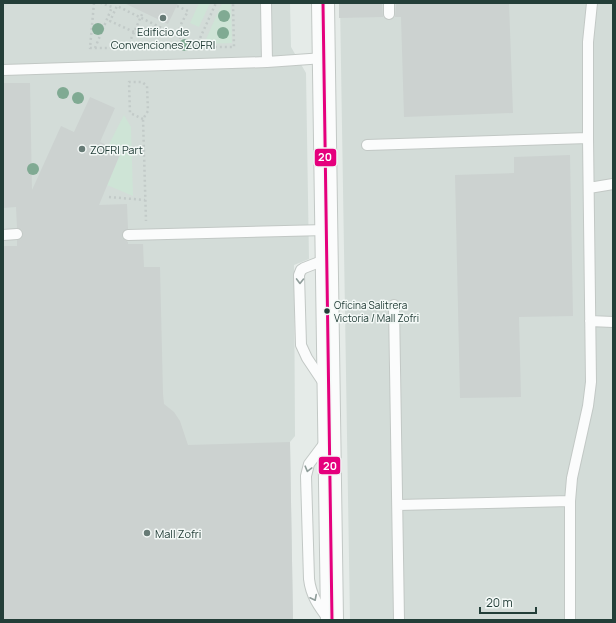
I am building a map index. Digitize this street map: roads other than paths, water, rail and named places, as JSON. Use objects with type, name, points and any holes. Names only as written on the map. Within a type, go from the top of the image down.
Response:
[{"type":"street","points":[[323,3],[332,620]]},
{"type":"lane","points":[[266,3],[267,62]]},
{"type":"lane","points":[[389,3],[389,14]]},
{"type":"lane","points":[[570,620],[570,501],[572,478],[588,406],[591,382],[588,42],[592,3]]},
{"type":"lane","points":[[3,70],[267,62],[324,58]]},
{"type":"lane","points":[[367,145],[588,138]]},
{"type":"lane","points":[[589,188],[613,184]]},
{"type":"lane","points":[[128,235],[326,230]]},
{"type":"lane","points":[[3,235],[17,234]]},
{"type":"lane","points":[[394,305],[399,620]]},
{"type":"lane","points":[[590,321],[613,322]]},
{"type":"lane","points":[[329,437],[309,464],[306,476],[310,590],[315,602],[329,620]]},
{"type":"lane","points":[[398,505],[570,501]]},
{"type":"place","name":"Edificio de Convenciones ZOFRI","points":[[163,18]]},
{"type":"place","name":"ZOFRI Part","points":[[82,149]]},
{"type":"place","name":"Oficina Salitrera Victoria / Mall Zofri","points":[[327,311]]},
{"type":"place","name":"Mall Zofri","points":[[147,533]]}]
